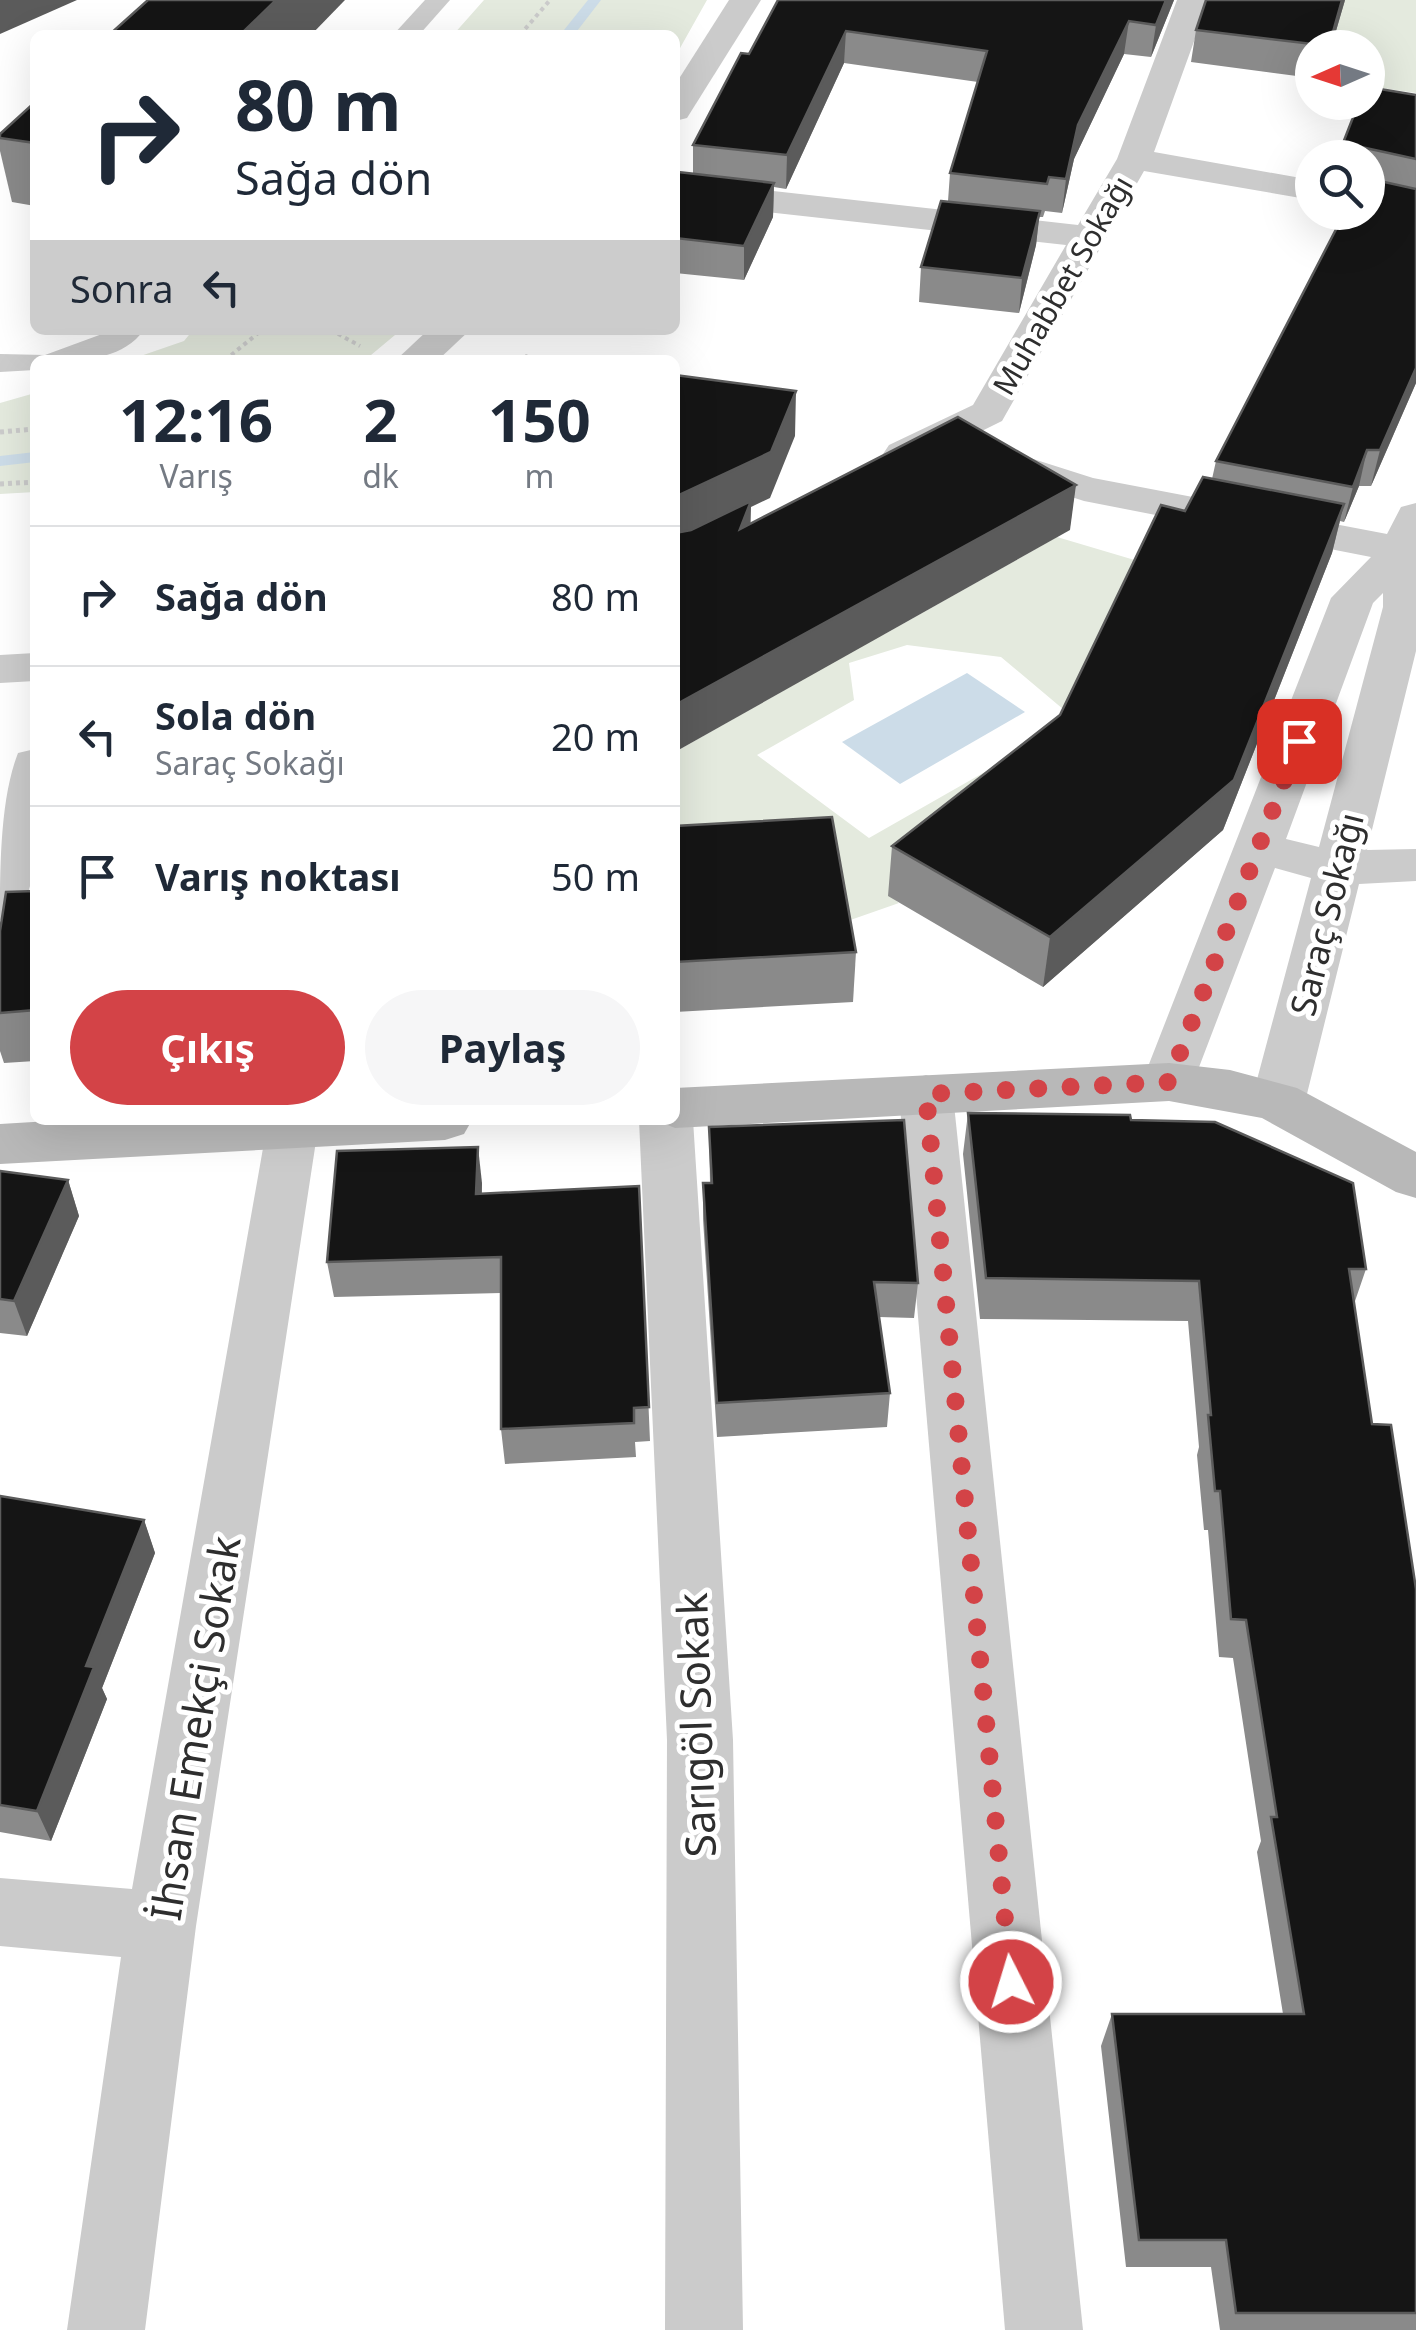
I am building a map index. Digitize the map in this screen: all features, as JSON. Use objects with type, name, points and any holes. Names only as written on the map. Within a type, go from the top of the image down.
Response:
[{"type":"street","points":[[680,103],[745,0]]},
{"type":"street","name":"Muhabbet Sokağı","points":[[866,471],[988,413],[1134,158],[1193,0]]},
{"type":"street","points":[[1134,158],[1295,187]]},
{"type":"street","points":[[680,192],[1090,237]]},
{"type":"street","points":[[421,355],[445,335]]},
{"type":"street","points":[[936,438],[1084,489],[1409,532]]},
{"type":"street","points":[[1169,1082],[1353,598],[1409,532]]},
{"type":"street","name":"Saraç Sokağı","points":[[1278,1102],[1405,607],[1409,532]]},
{"type":"street","points":[[0,669],[30,667]]},
{"type":"street","points":[[0,903],[30,784]]},
{"type":"street","points":[[1259,848],[1337,868],[1416,865]]},
{"type":"street","points":[[680,1108],[1169,1082],[1230,1090],[1278,1102],[1415,1184]]},
{"type":"street","points":[[926,1094],[1044,2330]]},
{"type":"street","points":[[0,1144],[348,1125]]},
{"type":"street","name":"Sarıgöl Sokak","points":[[666,1125],[700,1740],[704,2330]]},
{"type":"street","name":"İhsan Emekçi Sokak","points":[[106,2330],[162,1926],[290,1128]]},
{"type":"street","points":[[0,1912],[162,1926]]},
{"type":"lane","points":[[410,30],[438,0]]},
{"type":"lane","points":[[73,355],[119,341],[124,335]]},
{"type":"lane","points":[[0,363],[30,361]]},
{"type":"path","points":[[524,30],[550,0]]},
{"type":"path","points":[[231,355],[256,335]]},
{"type":"path","points":[[0,432],[30,429]]},
{"type":"path","points":[[0,484],[30,482]]},
{"type":"shaded area","points":[[484,0],[707,0],[680,48],[680,30],[457,30]]},
{"type":"shaded area","points":[[1344,0],[1416,0],[1416,93],[1385,88],[1385,30],[1336,30]]},
{"type":"shaded area","points":[[189,335],[395,335],[371,355],[143,355],[184,341]]},
{"type":"shaded area","points":[[30,394],[30,492],[0,494],[0,403]]},
{"type":"shaded area","points":[[1057,537],[1148,564],[1080,709],[1211,741],[1168,800],[1072,750],[889,895],[899,903],[839,924],[829,867],[680,876],[680,749],[795,684],[680,606],[767,560],[883,635]],"holes":[[[907,645],[1001,657],[1076,720],[869,838],[757,755],[854,700],[849,663]]]},
{"type":"water","points":[[967,673],[1025,712],[900,784],[842,742]]},
{"type":"building","points":[[148,0],[276,0],[245,30],[115,30]]},
{"type":"building","points":[[778,0],[1166,0],[1156,25],[1129,21],[1078,125],[1066,179],[1049,177],[1047,184],[950,173],[987,51],[846,31],[787,155],[693,145],[741,53],[749,54]]},
{"type":"building","points":[[1206,0],[1342,0],[1334,30],[1295,30],[1295,42],[1196,30]]},
{"type":"building","points":[[1385,90],[1416,95],[1416,159],[1385,152],[1385,140],[1344,140],[1352,120],[1385,120]]},
{"type":"building","points":[[30,107],[30,142],[0,138]]},
{"type":"building","points":[[680,172],[774,183],[744,246],[680,239]]},
{"type":"building","points":[[1385,182],[1416,189],[1416,368],[1380,450],[1367,450],[1353,487],[1216,461],[1336,230],[1385,230]]},
{"type":"building","points":[[941,201],[1040,211],[1022,278],[921,267]]},
{"type":"building","points":[[680,376],[796,391],[771,452],[680,495]]},
{"type":"building","points":[[958,417],[1076,485],[680,702],[680,532],[751,501],[740,529]]},
{"type":"building","points":[[1203,477],[1344,504],[1234,780],[1050,937],[892,846],[1060,715],[1161,505],[1185,511]]},
{"type":"building","points":[[832,817],[856,952],[680,962],[680,826]]},
{"type":"building","points":[[30,891],[30,1010],[0,1013],[0,931],[6,892]]},
{"type":"building","points":[[968,1113],[1130,1115],[1131,1120],[1215,1122],[1353,1183],[1366,1269],[1349,1269],[1372,1424],[1391,1425],[1416,1589],[1416,2313],[1236,2313],[1226,2240],[1139,2240],[1112,2014],[1304,2014],[1271,1817],[1277,1817],[1246,1620],[1231,1619],[1220,1491],[1215,1491],[1199,1281],[986,1278]]},
{"type":"building","points":[[904,1120],[918,1283],[874,1282],[890,1393],[717,1403],[703,1183],[712,1183],[709,1127]]},
{"type":"building","points":[[478,1147],[476,1194],[639,1186],[649,1407],[634,1408],[634,1423],[501,1429],[501,1257],[327,1262],[337,1151]]},
{"type":"building","points":[[0,1171],[68,1180],[14,1301],[0,1299]]},
{"type":"building","points":[[0,1496],[144,1520],[86,1666],[94,1667],[37,1811],[0,1805]]},
{"type":"waterway","points":[[571,30],[595,0]]},
{"type":"waterway","points":[[0,461],[30,458]]},
{"type":"route","points":[[1011,1982],[926,1094],[1169,1082],[1299,741]]}]
